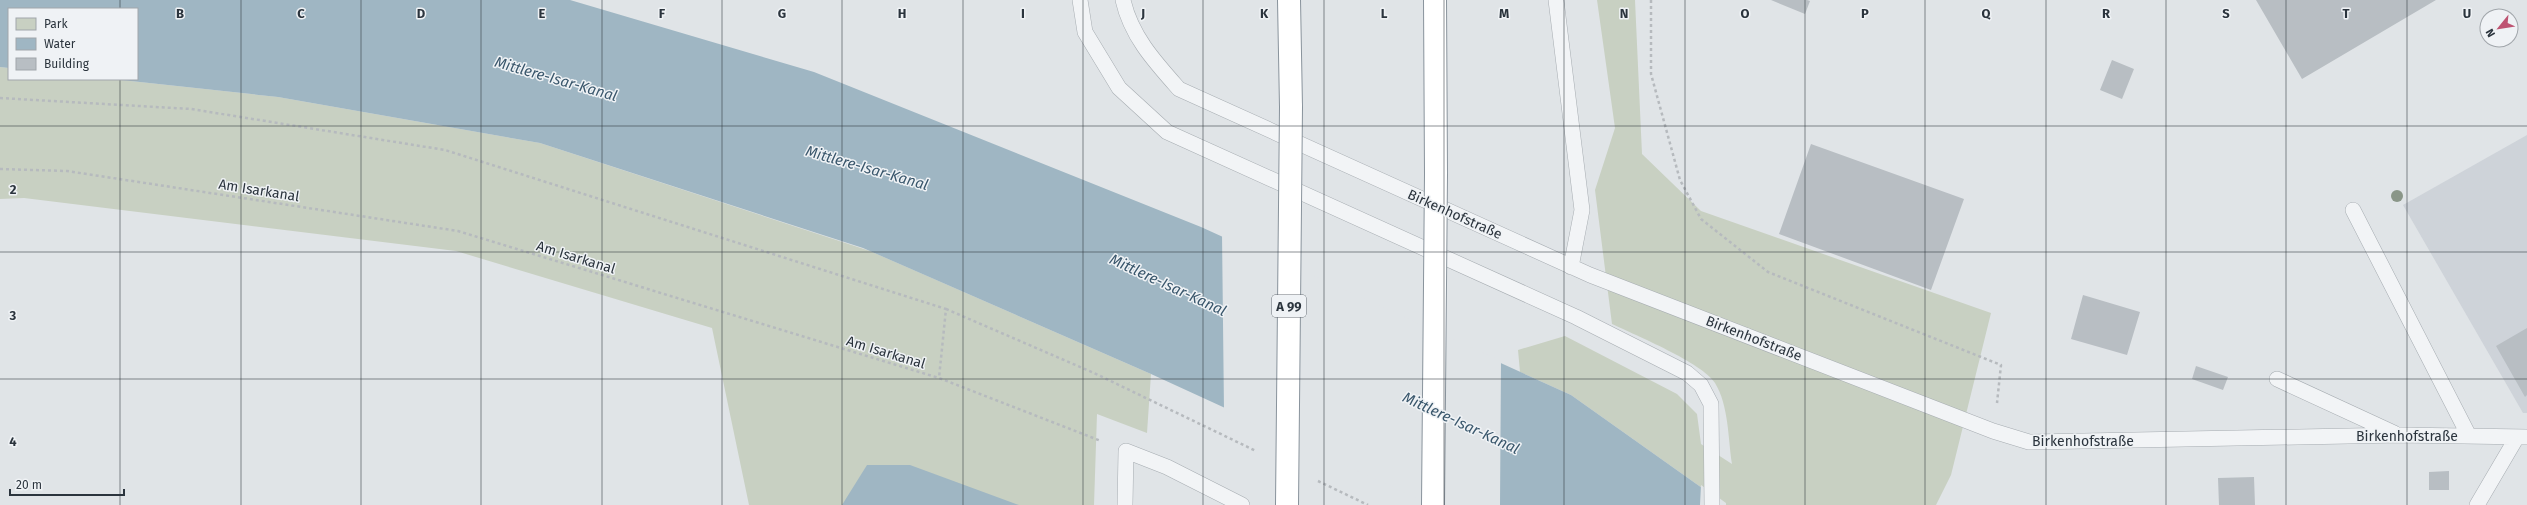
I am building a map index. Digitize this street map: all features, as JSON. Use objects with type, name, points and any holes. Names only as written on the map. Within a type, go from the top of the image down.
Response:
[{"type":"highway","name":"A 99","points":[[1287,505],[1291,107],[1289,0]]},
{"type":"highway","points":[[1433,505],[1436,174],[1435,0]]},
{"type":"lane","points":[[1080,0],[1085,32],[1119,88],[1168,132],[1576,317],[1687,373],[1701,385],[1711,404],[1713,457],[1712,505]]},
{"type":"lane","name":"Birkenhofstraße","points":[[1123,0],[1126,16],[1148,54],[1179,88],[1571,267],[1993,431],[2029,442],[2399,435],[2522,437]]},
{"type":"lane","points":[[1556,0],[1582,210],[1571,267]]},
{"type":"lane","name":"Birkenhofstraße","points":[[2353,210],[2468,436]]},
{"type":"lane","points":[[2277,379],[2399,435]]},
{"type":"lane","points":[[2477,505],[2522,437]]},
{"type":"lane","points":[[1125,505],[1126,451],[1167,467],[1242,505]]},
{"type":"path","points":[[1651,0],[1651,74],[1680,180],[1701,219],[1768,272],[2001,365],[1993,431]]},
{"type":"path","points":[[0,98],[191,109],[445,150],[946,309],[1094,373],[1219,433]]},
{"type":"path","name":"Am Isarkanal","points":[[0,169],[67,171],[458,231],[939,378],[1126,451]]},
{"type":"path","points":[[939,378],[946,309]]},
{"type":"shaded area","points":[[2527,135],[2527,413],[2523,413],[2403,205]]},
{"type":"green space","points":[[1597,0],[1635,0],[1642,154],[1701,211],[1991,313],[1951,475],[1936,505],[1726,505],[1571,395],[1520,372],[1518,350],[1565,336],[1677,394],[1697,414],[1701,444],[1732,464],[1723,402],[1715,383],[1708,375],[1683,358],[1612,324],[1595,190],[1615,128]]},
{"type":"green space","points":[[0,67],[8,68],[8,80],[121,80],[278,97],[540,143],[870,251],[1151,374],[1147,433],[1097,414],[1094,505],[749,505],[712,328],[456,251],[24,198],[0,199]]},
{"type":"water","name":"Mittlere-Isar-Kanal","points":[[0,0],[570,0],[814,72],[1201,227],[1571,395],[1726,505],[1437,505],[1151,374],[863,248],[540,143],[278,97],[121,80],[138,80],[138,8],[8,8],[8,68],[0,67]]},
{"type":"water","points":[[867,465],[910,465],[1019,505],[842,505]]},
{"type":"pier","points":[[1222,234],[1501,361],[1500,505],[1432,505],[1224,410]]},
{"type":"pier","points":[[1701,485],[1726,503],[1726,505],[1700,505]]},
{"type":"building","points":[[1771,0],[1807,0],[1810,1],[1805,14]]},
{"type":"building","points":[[2256,0],[2436,0],[2302,79]]},
{"type":"building","points":[[2112,60],[2134,69],[2122,99],[2100,90]]},
{"type":"building","points":[[1811,144],[1964,199],[1931,290],[1779,234]]},
{"type":"building","points":[[2083,295],[2140,312],[2127,355],[2071,339]]},
{"type":"building","points":[[2527,328],[2527,395],[2525,397],[2496,346]]},
{"type":"building","points":[[2196,366],[2228,377],[2223,390],[2192,379]]},
{"type":"building","points":[[2449,471],[2449,490],[2429,490],[2429,472]]},
{"type":"building","points":[[2254,477],[2255,505],[2219,505],[2218,478]]}]
